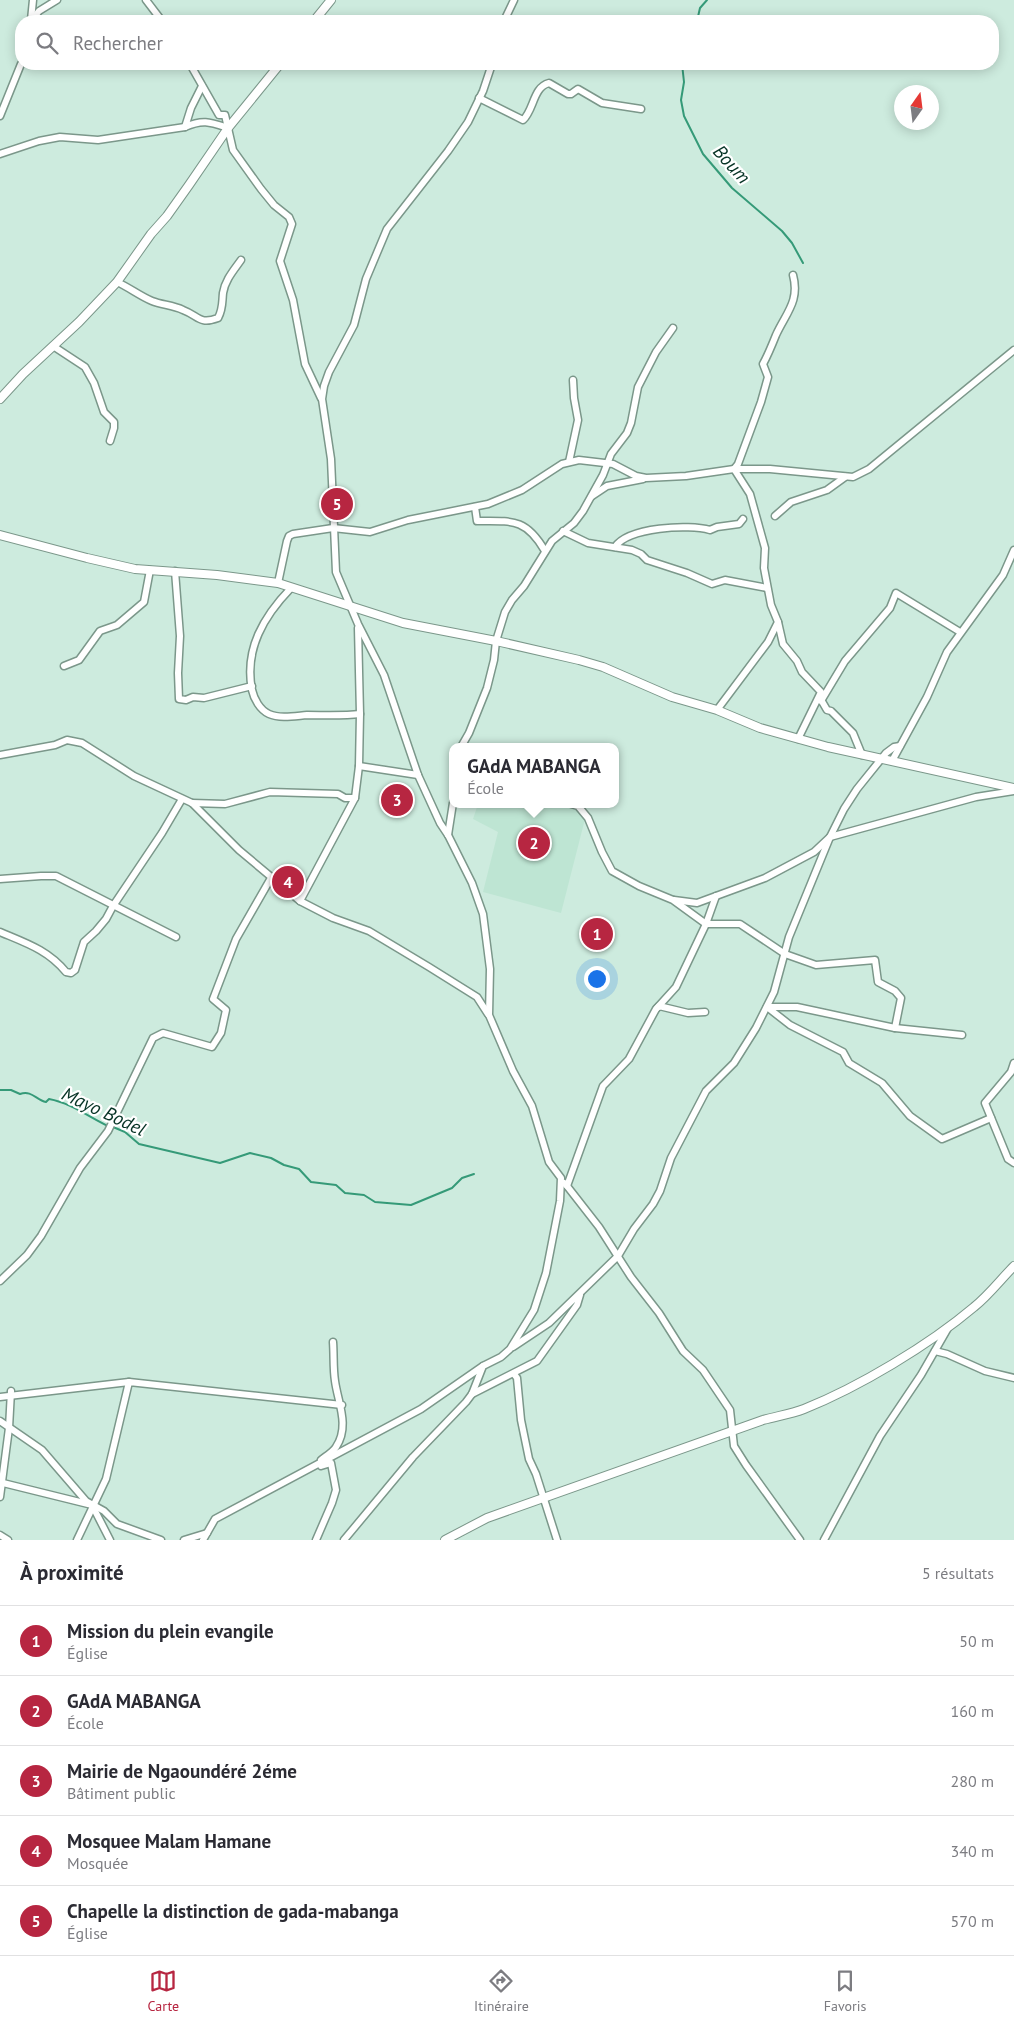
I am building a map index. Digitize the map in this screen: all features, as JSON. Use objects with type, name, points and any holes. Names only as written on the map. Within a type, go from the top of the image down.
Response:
[{"type":"street","points":[[32,15],[33,0]]},
{"type":"street","points":[[36,15],[57,0]]},
{"type":"street","points":[[146,0],[157,15]]},
{"type":"street","points":[[319,15],[331,0]]},
{"type":"street","points":[[507,15],[514,0]]},
{"type":"street","points":[[0,116],[19,70]]},
{"type":"street","points":[[193,70],[219,115],[225,115],[233,150],[261,189],[274,205],[289,217],[292,224],[280,261],[293,300],[305,364],[322,399],[331,459],[336,572],[358,624],[384,675],[418,775],[440,823],[472,883],[483,914],[490,969],[489,1015]]},
{"type":"street","points":[[0,399],[117,282],[151,234],[167,216],[228,128],[275,70]]},
{"type":"street","points":[[322,399],[328,372],[354,326],[366,279],[386,229],[459,136],[480,98],[490,70]]},
{"type":"street","points":[[480,98],[523,120],[529,112],[539,90],[548,83],[568,94],[578,89],[602,103],[641,109]]},
{"type":"street","points":[[185,127],[191,108],[202,86]]},
{"type":"street","points":[[0,154],[39,141],[60,137],[98,140],[185,127],[196,122],[207,121],[228,128]]},
{"type":"street","points":[[117,282],[152,300],[179,308],[196,318],[209,322],[218,318],[223,308],[223,294],[226,282],[241,260]]},
{"type":"street","points":[[734,468],[738,464],[763,396],[768,377],[763,364],[776,334],[792,308],[796,287],[793,275]]},
{"type":"street","points":[[463,743],[486,688],[494,660],[496,641],[505,612],[539,564],[545,551],[574,522],[591,497],[604,475],[611,454],[627,433],[631,423],[638,387],[656,352],[673,328]]},
{"type":"street","points":[[53,346],[85,367],[94,383],[104,412],[114,422],[110,441]]},
{"type":"street","points":[[591,497],[607,486],[646,478],[686,476],[734,468],[770,469],[853,477],[869,469],[1014,350]]},
{"type":"street","points":[[569,462],[578,420],[573,380]]},
{"type":"street","points":[[278,583],[289,536],[333,528],[370,532],[408,520],[488,504],[522,490],[546,474],[569,462],[578,460],[621,466],[636,476],[646,478]]},
{"type":"street","points":[[734,468],[750,494],[765,548],[764,568],[767,588],[783,644],[797,661],[802,672],[821,692],[821,699],[827,710],[831,711],[853,733],[862,754]]},
{"type":"street","points":[[775,516],[791,502],[827,490],[845,477]]},
{"type":"street","points":[[475,507],[477,521],[505,521],[526,526],[545,551]]},
{"type":"street","points":[[615,547],[625,537],[650,530],[676,526],[693,529],[701,527],[710,530],[717,527],[739,524],[743,519]]},
{"type":"street","points":[[564,531],[588,543],[632,550],[641,554],[647,560],[687,573],[712,584],[726,580],[767,588]]},
{"type":"street","points":[[0,535],[135,569],[175,571],[278,583],[403,623],[496,641],[603,667],[672,697],[717,710],[760,728],[1014,790]]},
{"type":"street","points":[[892,761],[927,697],[947,652],[1003,575],[1014,550]]},
{"type":"street","points":[[64,666],[79,660],[100,631],[117,625],[130,613],[142,606],[150,570]]},
{"type":"street","points":[[175,571],[180,636],[179,699],[204,698],[252,686]]},
{"type":"street","points":[[292,588],[274,606],[256,639],[251,658],[250,677],[253,694],[260,707],[269,714],[283,717],[360,714]]},
{"type":"street","points":[[798,738],[845,661],[890,608],[896,593],[960,632]]},
{"type":"street","points":[[717,710],[768,642],[778,622]]},
{"type":"street","points":[[300,901],[355,798],[360,714],[358,624]]},
{"type":"street","points":[[0,755],[55,745],[67,740],[76,741],[96,751],[134,776],[192,803],[225,804],[270,792],[338,794],[345,798],[355,798]]},
{"type":"street","points":[[203,1540],[215,1519],[422,1409],[483,1366],[501,1357],[549,1323],[618,1256],[660,1191],[671,1158],[706,1091],[734,1064],[767,1007],[774,992],[789,937],[830,837],[857,789],[891,748],[900,746]]},
{"type":"street","points":[[358,766],[418,775]]},
{"type":"street","points":[[673,900],[696,903],[765,878],[814,852],[830,837],[976,797],[1014,790]]},
{"type":"street","points":[[0,932],[45,951],[66,972],[71,973],[75,970],[84,942],[106,919],[162,834],[182,799]]},
{"type":"street","points":[[192,803],[271,878],[300,901],[333,918],[369,931],[477,997],[489,1015],[513,1071],[532,1106],[549,1162],[659,1313],[683,1351],[703,1370],[730,1410],[734,1446],[800,1540]]},
{"type":"street","points":[[448,836],[452,808]]},
{"type":"street","points":[[580,808],[588,818],[612,871],[639,886],[673,900],[706,924],[740,924],[785,954],[816,965],[876,960],[878,982],[895,991],[901,998],[895,1028]]},
{"type":"street","points":[[0,879],[56,876],[176,937]]},
{"type":"street","points":[[0,1281],[27,1255],[41,1236],[80,1168],[108,1131],[153,1038],[163,1033],[212,1047],[221,1033],[226,1010],[213,999],[236,939],[271,878]]},
{"type":"street","points":[[567,1186],[602,1086],[629,1059],[656,1009],[676,987],[706,924],[716,896]]},
{"type":"street","points":[[656,1009],[659,1006],[688,1013],[705,1012]]},
{"type":"street","points":[[767,1007],[797,1007],[895,1028],[962,1035]]},
{"type":"street","points":[[767,1007],[790,1025],[843,1052],[849,1063],[882,1083],[910,1116],[942,1139],[991,1118]]},
{"type":"street","points":[[1014,1063],[1011,1072],[985,1103],[1008,1159],[1014,1163]]},
{"type":"street","points":[[510,1349],[534,1310],[546,1273],[560,1201],[561,1178]]},
{"type":"street","points":[[445,1540],[488,1518],[543,1500],[732,1431],[803,1409],[836,1394],[886,1368],[950,1325],[975,1306],[1010,1273],[1014,1266]]},
{"type":"street","points":[[472,1394],[537,1361],[577,1305],[580,1294]]},
{"type":"street","points":[[824,1540],[880,1436],[922,1375],[950,1325]]},
{"type":"street","points":[[311,1469],[336,1447],[342,1427],[342,1405],[336,1384],[333,1342]]},
{"type":"street","points":[[935,1351],[947,1354],[985,1371],[1014,1378]]},
{"type":"street","points":[[344,1540],[413,1456],[466,1402],[472,1394],[483,1366]]},
{"type":"street","points":[[514,1374],[517,1378],[517,1398],[529,1459],[536,1474],[557,1540]]},
{"type":"street","points":[[0,1397],[11,1394],[129,1382],[342,1405]]},
{"type":"street","points":[[77,1540],[106,1479],[129,1382]]},
{"type":"street","points":[[0,1497],[9,1428],[11,1394]]},
{"type":"street","points":[[0,1421],[42,1450],[86,1501],[104,1511],[117,1524],[161,1540]]},
{"type":"street","points":[[311,1469],[332,1463],[336,1490],[316,1540]]},
{"type":"street","points":[[2,1483],[92,1505],[110,1540]]},
{"type":"street","points":[[184,1540],[207,1533]]},
{"type":"street","points":[[0,1535],[8,1540]]},
{"type":"shaded area","points":[[477,808],[575,808],[585,819],[561,913],[483,892],[498,832],[473,819]]},
{"type":"waterway","name":"Boum","points":[[698,15],[700,8],[707,0]]},
{"type":"waterway","name":"Boum","points":[[683,70],[684,82],[681,100],[684,116],[703,154],[732,188],[782,231],[792,243],[803,263]]},
{"type":"waterway","name":"Mayo Bodel","points":[[0,1090],[11,1090],[20,1094],[28,1093],[46,1102],[49,1099],[57,1101],[108,1126]]},
{"type":"waterway","name":"Mayo Bodel","points":[[113,1127],[125,1132],[139,1144],[220,1163],[250,1153],[271,1158],[284,1165],[299,1169],[311,1182],[336,1185],[345,1193],[364,1195],[375,1202],[411,1205],[452,1188],[462,1178],[474,1174]]},
{"type":"place","name":"Chapelle la distinction de gada-mabanga","points":[[337,504]]},
{"type":"place","name":"Mairie de Ngaoundéré 2éme","points":[[397,800]]},
{"type":"place","name":"GAdA MABANGA","points":[[534,843]]},
{"type":"place","name":"Mosquee Malam Hamane","points":[[288,882]]},
{"type":"place","name":"Mission du plein evangile","points":[[597,934]]}]
